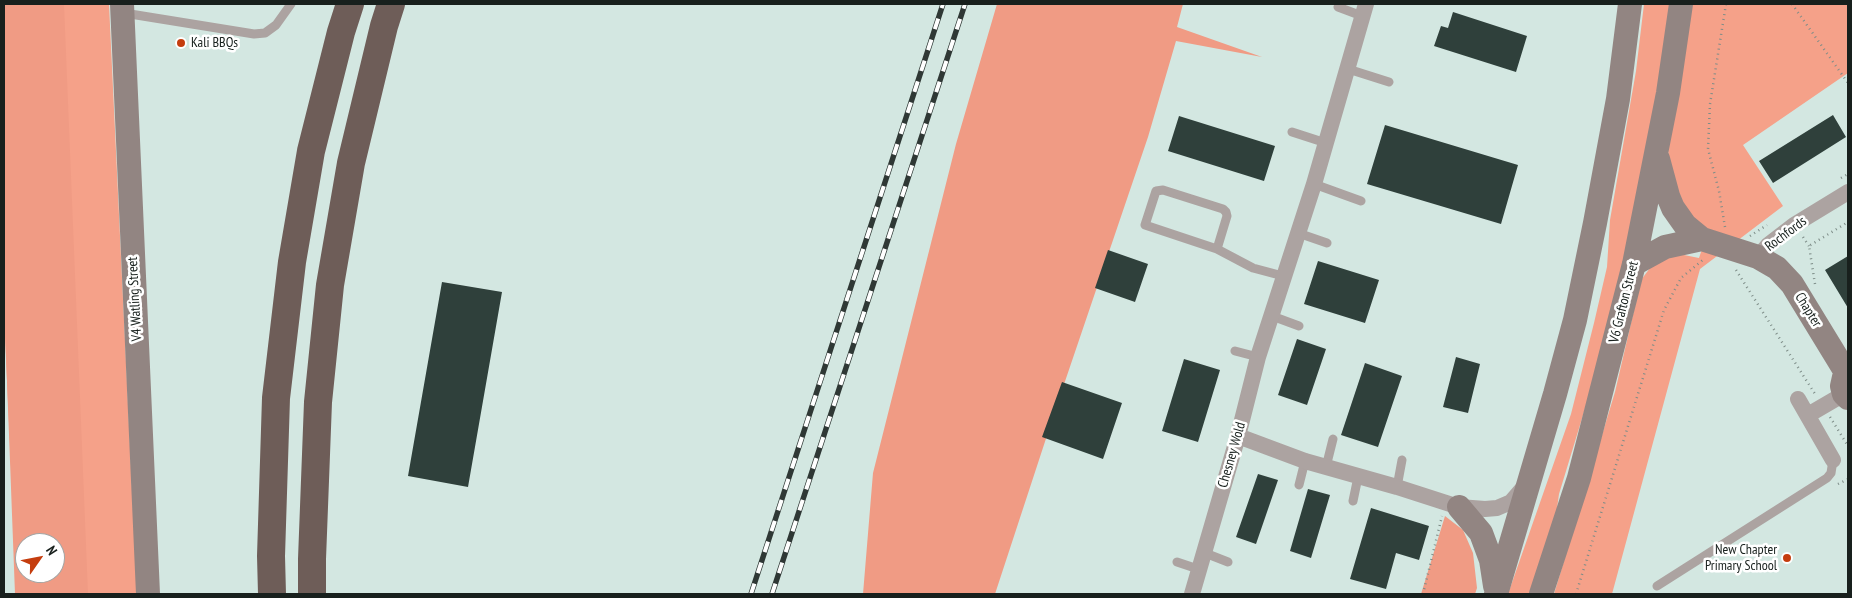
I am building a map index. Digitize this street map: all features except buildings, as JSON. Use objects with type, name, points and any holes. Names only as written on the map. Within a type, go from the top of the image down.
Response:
[{"type":"highway","points":[[272,594],[271,556],[276,398],[292,262],[311,151],[340,32],[350,4]]},
{"type":"highway","points":[[312,594],[318,402],[330,285],[351,163],[391,4]]},
{"type":"street","points":[[1496,594],[1575,320],[1618,99],[1630,4]]},
{"type":"street","name":"V6 Grafton Street","points":[[1541,594],[1578,478],[1634,264],[1668,93],[1681,4]]},
{"type":"street","name":"V4 Watling Street","points":[[122,7],[148,594]]},
{"type":"street","name":"Chesney Wold","points":[[1192,594],[1238,436],[1258,357],[1314,184],[1364,10]]},
{"type":"street","points":[[1656,154],[1673,208],[1685,225],[1712,241]]},
{"type":"street","name":"Rochfords","points":[[1712,241],[1758,257],[1768,244],[1848,192]]},
{"type":"street","points":[[1634,264],[1665,247],[1712,241]]},
{"type":"street","name":"Chapter","points":[[1758,257],[1777,268],[1792,284],[1847,385]]},
{"type":"street","points":[[1808,415],[1847,385]]},
{"type":"street","points":[[1798,399],[1833,460]]},
{"type":"street","points":[[1238,436],[1305,461],[1452,505],[1485,509],[1497,508],[1511,502],[1529,481]]},
{"type":"street","points":[[1452,505],[1481,533],[1491,560],[1496,594]]},
{"type":"lane","points":[[122,7],[254,34],[265,32],[276,25],[291,4]]},
{"type":"lane","name":"Chesney Wold","points":[[1338,7],[1364,10]]},
{"type":"lane","points":[[1348,69],[1389,82]]},
{"type":"lane","points":[[1292,132],[1326,143]]},
{"type":"lane","points":[[1314,184],[1361,201]]},
{"type":"lane","points":[[1217,249],[1227,216],[1226,212],[1163,190],[1156,191],[1145,225],[1217,249],[1253,268],[1283,276]]},
{"type":"lane","points":[[1298,234],[1327,243]]},
{"type":"lane","points":[[1272,316],[1299,326]]},
{"type":"lane","points":[[1235,350],[1258,357]]},
{"type":"lane","points":[[1326,467],[1333,439]]},
{"type":"lane","points":[[1397,487],[1402,460]]},
{"type":"lane","points":[[1657,586],[1827,478],[1831,473],[1833,460]]},
{"type":"lane","points":[[1299,485],[1305,461]]},
{"type":"lane","points":[[1353,501],[1358,477]]},
{"type":"lane","points":[[1205,553],[1228,562]]},
{"type":"lane","points":[[1177,562],[1198,569]]},
{"type":"path","points":[[1576,594],[1664,310],[1681,278],[1726,224],[1708,149],[1710,104],[1726,4]]},
{"type":"path","points":[[1792,4],[1848,83]]},
{"type":"path","points":[[1815,285],[1809,246],[1848,222]]},
{"type":"path","points":[[1712,241],[1732,264],[1848,446]]},
{"type":"path","points":[[1423,594],[1452,505]]},
{"type":"shaded area","points":[[4,4],[109,4],[137,594],[17,594],[16,583],[65,583],[65,533],[15,533],[15,551],[4,317]]},
{"type":"shaded area","points":[[4,4],[64,4],[88,594],[15,594],[4,302]]},
{"type":"shaded area","points":[[997,4],[1183,4],[1177,27],[1262,57],[1176,41],[1148,137],[995,594],[863,594],[873,473],[956,144]]},
{"type":"shaded area","points":[[1644,4],[1674,4],[1638,213],[1587,402],[1559,494],[1553,537],[1535,594],[1508,594],[1571,414],[1607,267],[1610,220],[1636,71]]},
{"type":"shaded area","points":[[1692,4],[1848,4],[1848,73],[1743,145],[1783,206],[1700,269],[1612,594],[1554,594],[1615,392],[1641,280],[1653,264],[1669,255],[1699,258],[1706,237],[1695,229],[1670,173],[1668,150]]},
{"type":"shaded area","points":[[1445,516],[1463,530],[1473,553],[1477,588],[1475,594],[1421,594]]},
{"type":"railway","points":[[751,594],[943,4]]},
{"type":"railway","points":[[772,594],[965,4]]},
{"type":"place","name":"Kali BBQs","points":[[181,43]]},
{"type":"place","name":"New Chapter Primary School","points":[[1787,558]]}]
